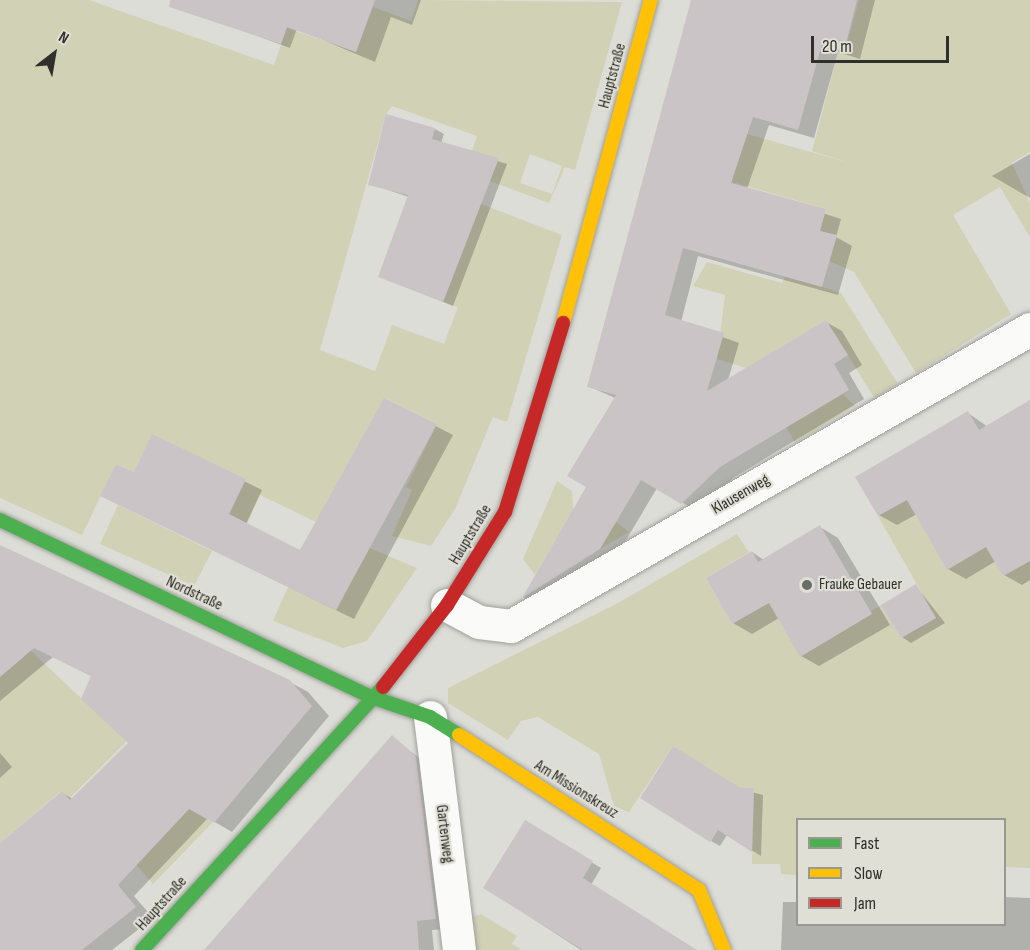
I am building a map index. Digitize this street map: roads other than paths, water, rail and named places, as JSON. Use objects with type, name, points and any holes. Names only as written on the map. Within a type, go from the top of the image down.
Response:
[{"type":"main road","name":"Hauptstraße","points":[[142,950],[374,698],[447,605],[505,512],[651,0]]},
{"type":"main road","name":"Nordstraße","points":[[0,520],[374,698]]},
{"type":"main road","name":"Am Missionskreuz","points":[[374,698],[430,717],[676,872],[699,890],[724,950]]},
{"type":"street","name":"Klausenweg","points":[[447,605],[479,622],[512,626],[1030,329]]},
{"type":"street","name":"Gartenweg","points":[[430,717],[459,950]]},
{"type":"place","name":"Frauke Gebauer","points":[[807,585]]}]
